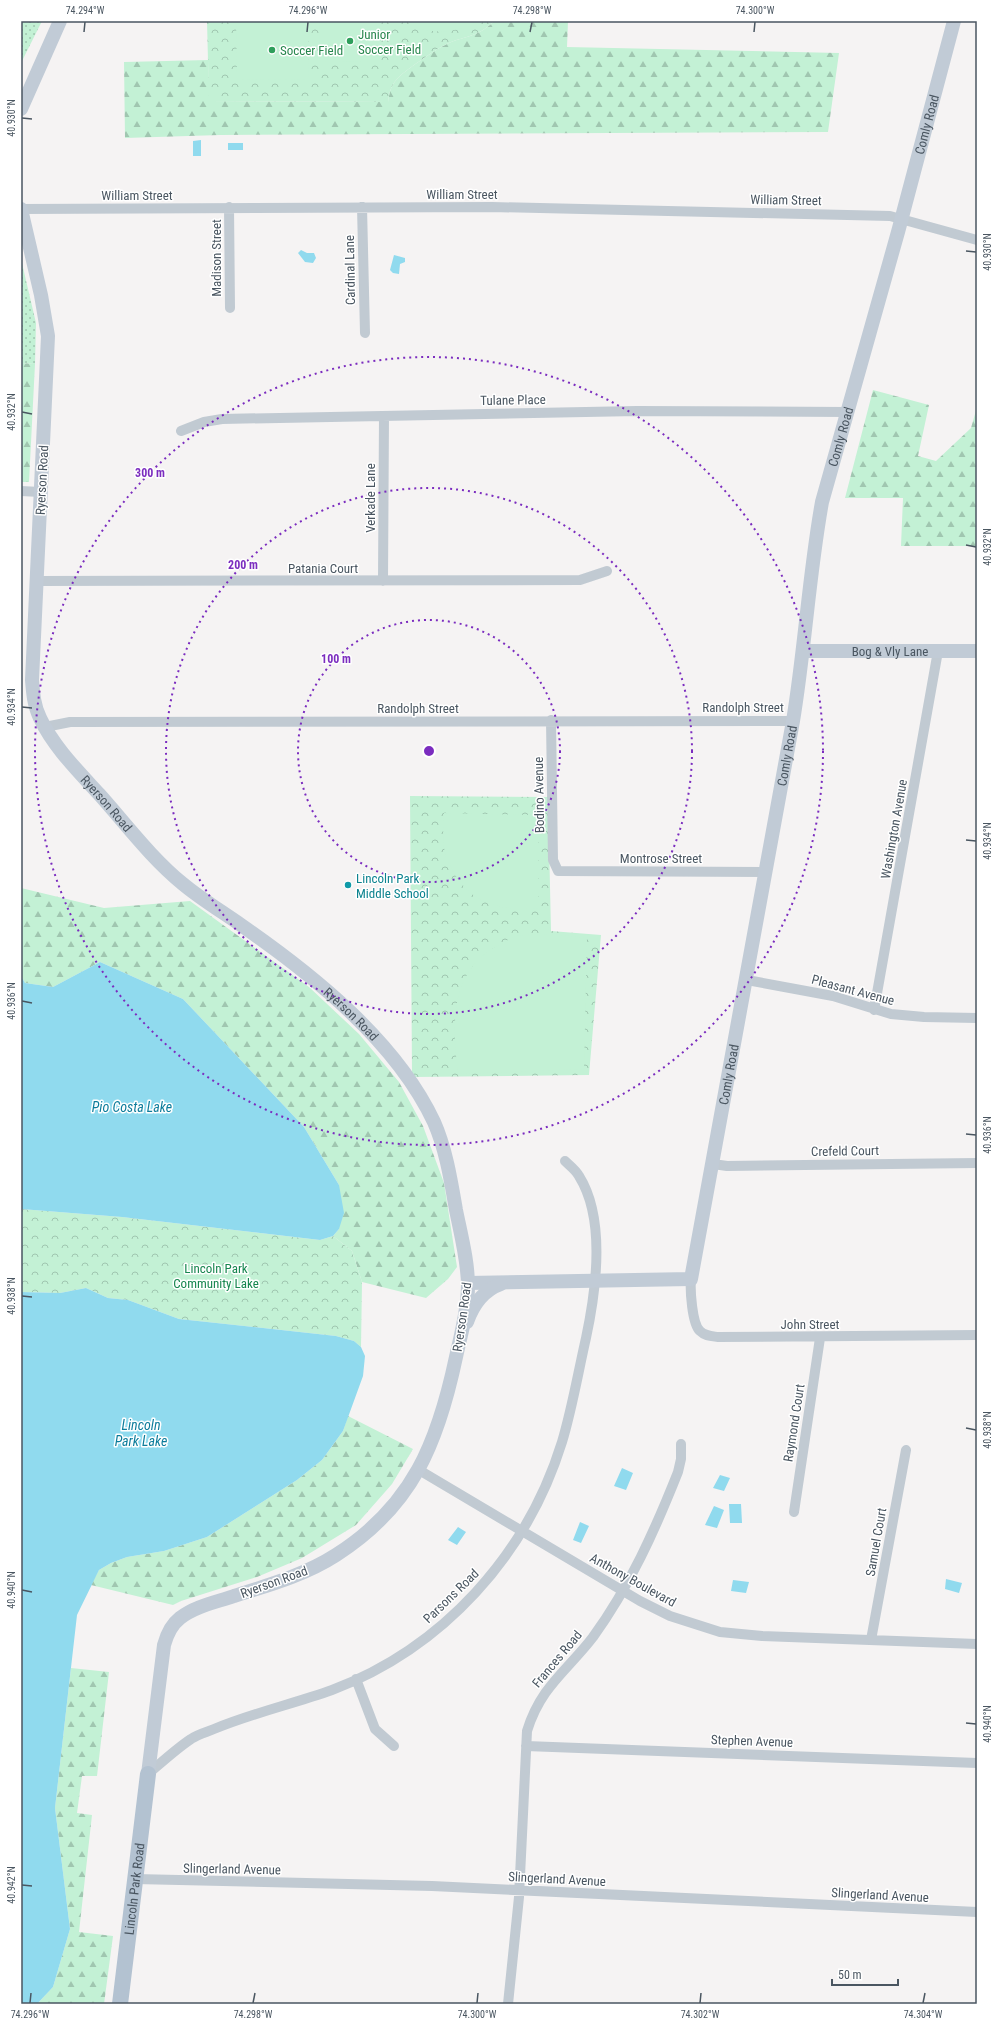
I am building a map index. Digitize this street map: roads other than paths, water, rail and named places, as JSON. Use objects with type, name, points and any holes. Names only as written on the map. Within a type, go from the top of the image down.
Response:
[{"type":"main road","points":[[21,109],[60,21]]},
{"type":"main road","name":"Comly Road","points":[[691,1279],[747,980],[793,721],[803,651],[816,534],[822,502],[902,218],[954,21]]},
{"type":"main road","name":"Ryerson Road","points":[[21,209],[41,295],[48,336],[40,492],[38,582],[32,680],[38,715],[76,769],[162,866],[199,897],[241,925],[327,992],[372,1034],[406,1076],[423,1101],[439,1137],[453,1193],[468,1282],[456,1359],[440,1422],[419,1470],[393,1506],[377,1523],[334,1556],[291,1578],[198,1608],[183,1615],[174,1623],[164,1645],[148,1774]]},
{"type":"main road","name":"Bog & Vly Lane","points":[[803,651],[977,651]]},
{"type":"main road","points":[[468,1282],[504,1283],[691,1279]]},
{"type":"main road","points":[[456,1359],[468,1319],[477,1302],[487,1291],[504,1283]]},
{"type":"main road","name":"Lincoln Park Road","points":[[120,2004],[148,1774]]},
{"type":"street","name":"Madison Street","points":[[229,207],[230,308]]},
{"type":"street","name":"Cardinal Lane","points":[[362,207],[365,333]]},
{"type":"street","name":"William Street","points":[[21,209],[492,207],[890,216],[902,218],[977,240]]},
{"type":"street","name":"Tulane Place","points":[[181,431],[204,422],[222,419],[637,411],[847,412]]},
{"type":"street","name":"Verkade Lane","points":[[383,581],[384,416]]},
{"type":"street","points":[[21,491],[40,492]]},
{"type":"street","name":"Patania Court","points":[[38,582],[580,580],[607,571]]},
{"type":"street","name":"Washington Avenue","points":[[874,1010],[938,651]]},
{"type":"street","name":"Randolph Street","points":[[45,727],[70,722],[551,720],[793,721]]},
{"type":"street","name":"Bodino Avenue","points":[[551,720],[553,860],[557,869]]},
{"type":"street","name":"Montrose Street","points":[[557,869],[572,872],[766,872]]},
{"type":"street","name":"Pleasant Avenue","points":[[747,980],[833,996],[890,1014],[924,1017],[977,1018]]},
{"type":"street","name":"Parsons Road","points":[[148,1774],[192,1738],[227,1723],[332,1690],[406,1652],[454,1615],[491,1576],[523,1530],[546,1484],[562,1442],[593,1308],[595,1220],[592,1204],[579,1175],[564,1161]]},
{"type":"street","name":"Crefeld Court","points":[[713,1164],[727,1166],[977,1163]]},
{"type":"street","name":"John Street","points":[[691,1279],[694,1323],[699,1331],[706,1335],[718,1337],[820,1338],[977,1335]]},
{"type":"street","name":"Raymond Court","points":[[794,1512],[820,1338]]},
{"type":"street","name":"Frances Road","points":[[508,2004],[519,1890],[526,1730],[532,1714],[548,1687],[592,1637],[623,1591],[642,1559],[680,1465],[681,1444]]},
{"type":"street","name":"Samuel Court","points":[[871,1640],[906,1450]]},
{"type":"street","name":"Anthony Boulevard","points":[[419,1470],[523,1530],[623,1591],[670,1616],[720,1632],[762,1636],[977,1644]]},
{"type":"street","points":[[356,1679],[375,1729],[394,1746]]},
{"type":"street","name":"Stephen Avenue","points":[[526,1746],[977,1763]]},
{"type":"street","name":"Slingerland Avenue","points":[[135,1879],[519,1890],[977,1912]]},
{"type":"water","points":[[201,140],[201,156],[193,156],[193,141]]},
{"type":"water","points":[[228,143],[243,143],[243,150],[228,150]]},
{"type":"water","points":[[301,250],[307,253],[314,253],[316,258],[313,263],[305,262],[298,253]]},
{"type":"water","points":[[394,255],[405,258],[405,262],[400,264],[399,274],[393,273],[390,270]]},
{"type":"water","name":"Pio Costa Lake","points":[[100,962],[183,999],[304,1127],[339,1185],[344,1213],[339,1229],[333,1236],[320,1240],[122,1217],[21,1209],[21,976],[25,983],[53,987]]},
{"type":"water","name":"Lincoln Park Lake","points":[[86,1288],[108,1298],[128,1300],[179,1319],[336,1336],[354,1341],[361,1347],[365,1356],[363,1376],[343,1431],[322,1460],[297,1480],[207,1537],[164,1551],[127,1557],[111,1563],[99,1570],[77,1615],[55,1808],[70,1929],[53,1987],[37,2004],[21,2004],[21,1292],[60,1293]]},
{"type":"water","points":[[622,1468],[633,1473],[626,1490],[614,1486]]},
{"type":"water","points":[[720,1475],[730,1478],[724,1491],[713,1488]]},
{"type":"water","points":[[729,1504],[741,1504],[742,1523],[730,1523]]},
{"type":"water","points":[[714,1506],[724,1510],[717,1528],[705,1525]]},
{"type":"water","points":[[580,1522],[589,1526],[581,1543],[573,1540]]},
{"type":"water","points":[[458,1527],[466,1532],[457,1545],[448,1540]]},
{"type":"water","points":[[946,1579],[962,1583],[959,1593],[945,1589]]},
{"type":"water","points":[[733,1580],[749,1582],[746,1593],[731,1591]]},
{"type":"place","name":"Junior Soccer Field","points":[[350,41]]},
{"type":"place","name":"Soccer Field","points":[[272,50]]},
{"type":"place","name":"Lincoln Park Middle School","points":[[348,885]]},
{"type":"park label","name":"Lincoln Park Community Lake","points":[[216,1276]]}]
